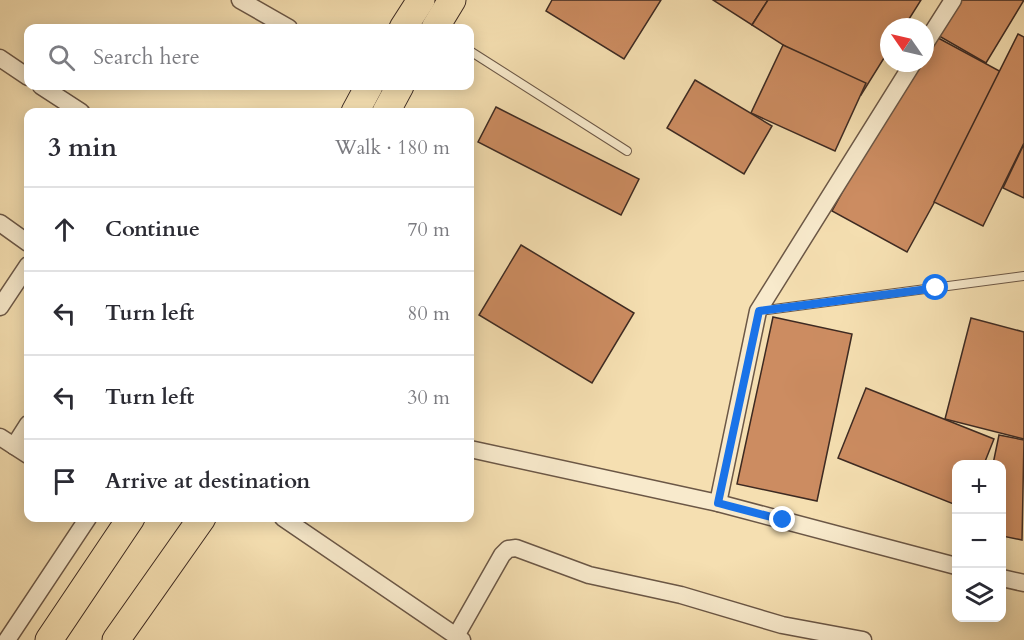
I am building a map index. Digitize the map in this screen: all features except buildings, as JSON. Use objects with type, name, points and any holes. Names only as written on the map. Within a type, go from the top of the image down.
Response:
[{"type":"main road","points":[[406,24],[421,0]]},
{"type":"main road","points":[[437,24],[452,0]]},
{"type":"main road","points":[[357,108],[367,90]]},
{"type":"main road","points":[[388,108],[398,90]]},
{"type":"main road","points":[[49,640],[127,522]]},
{"type":"main road","points":[[116,640],[199,522]]},
{"type":"street","points":[[240,0],[282,24]]},
{"type":"street","points":[[934,29],[952,0]]},
{"type":"street","points":[[0,58],[24,74]]},
{"type":"street","points":[[718,503],[759,311],[907,72]]},
{"type":"street","points":[[47,90],[75,108]]},
{"type":"street","points":[[0,223],[24,240]]},
{"type":"street","points":[[0,307],[24,271]]},
{"type":"street","points":[[14,446],[24,430]]},
{"type":"street","points":[[474,450],[718,503],[952,565]]},
{"type":"street","points":[[7,640],[85,522]]},
{"type":"street","points":[[289,522],[459,638],[502,555],[508,549],[516,548],[589,575],[681,595],[782,625],[863,640]]},
{"type":"street","points":[[1006,579],[1024,584]]},
{"type":"lane","points":[[474,54],[627,151]]},
{"type":"lane","points":[[759,311],[1024,276]]},
{"type":"route","points":[[783,520],[718,503],[759,311],[936,288]]}]
